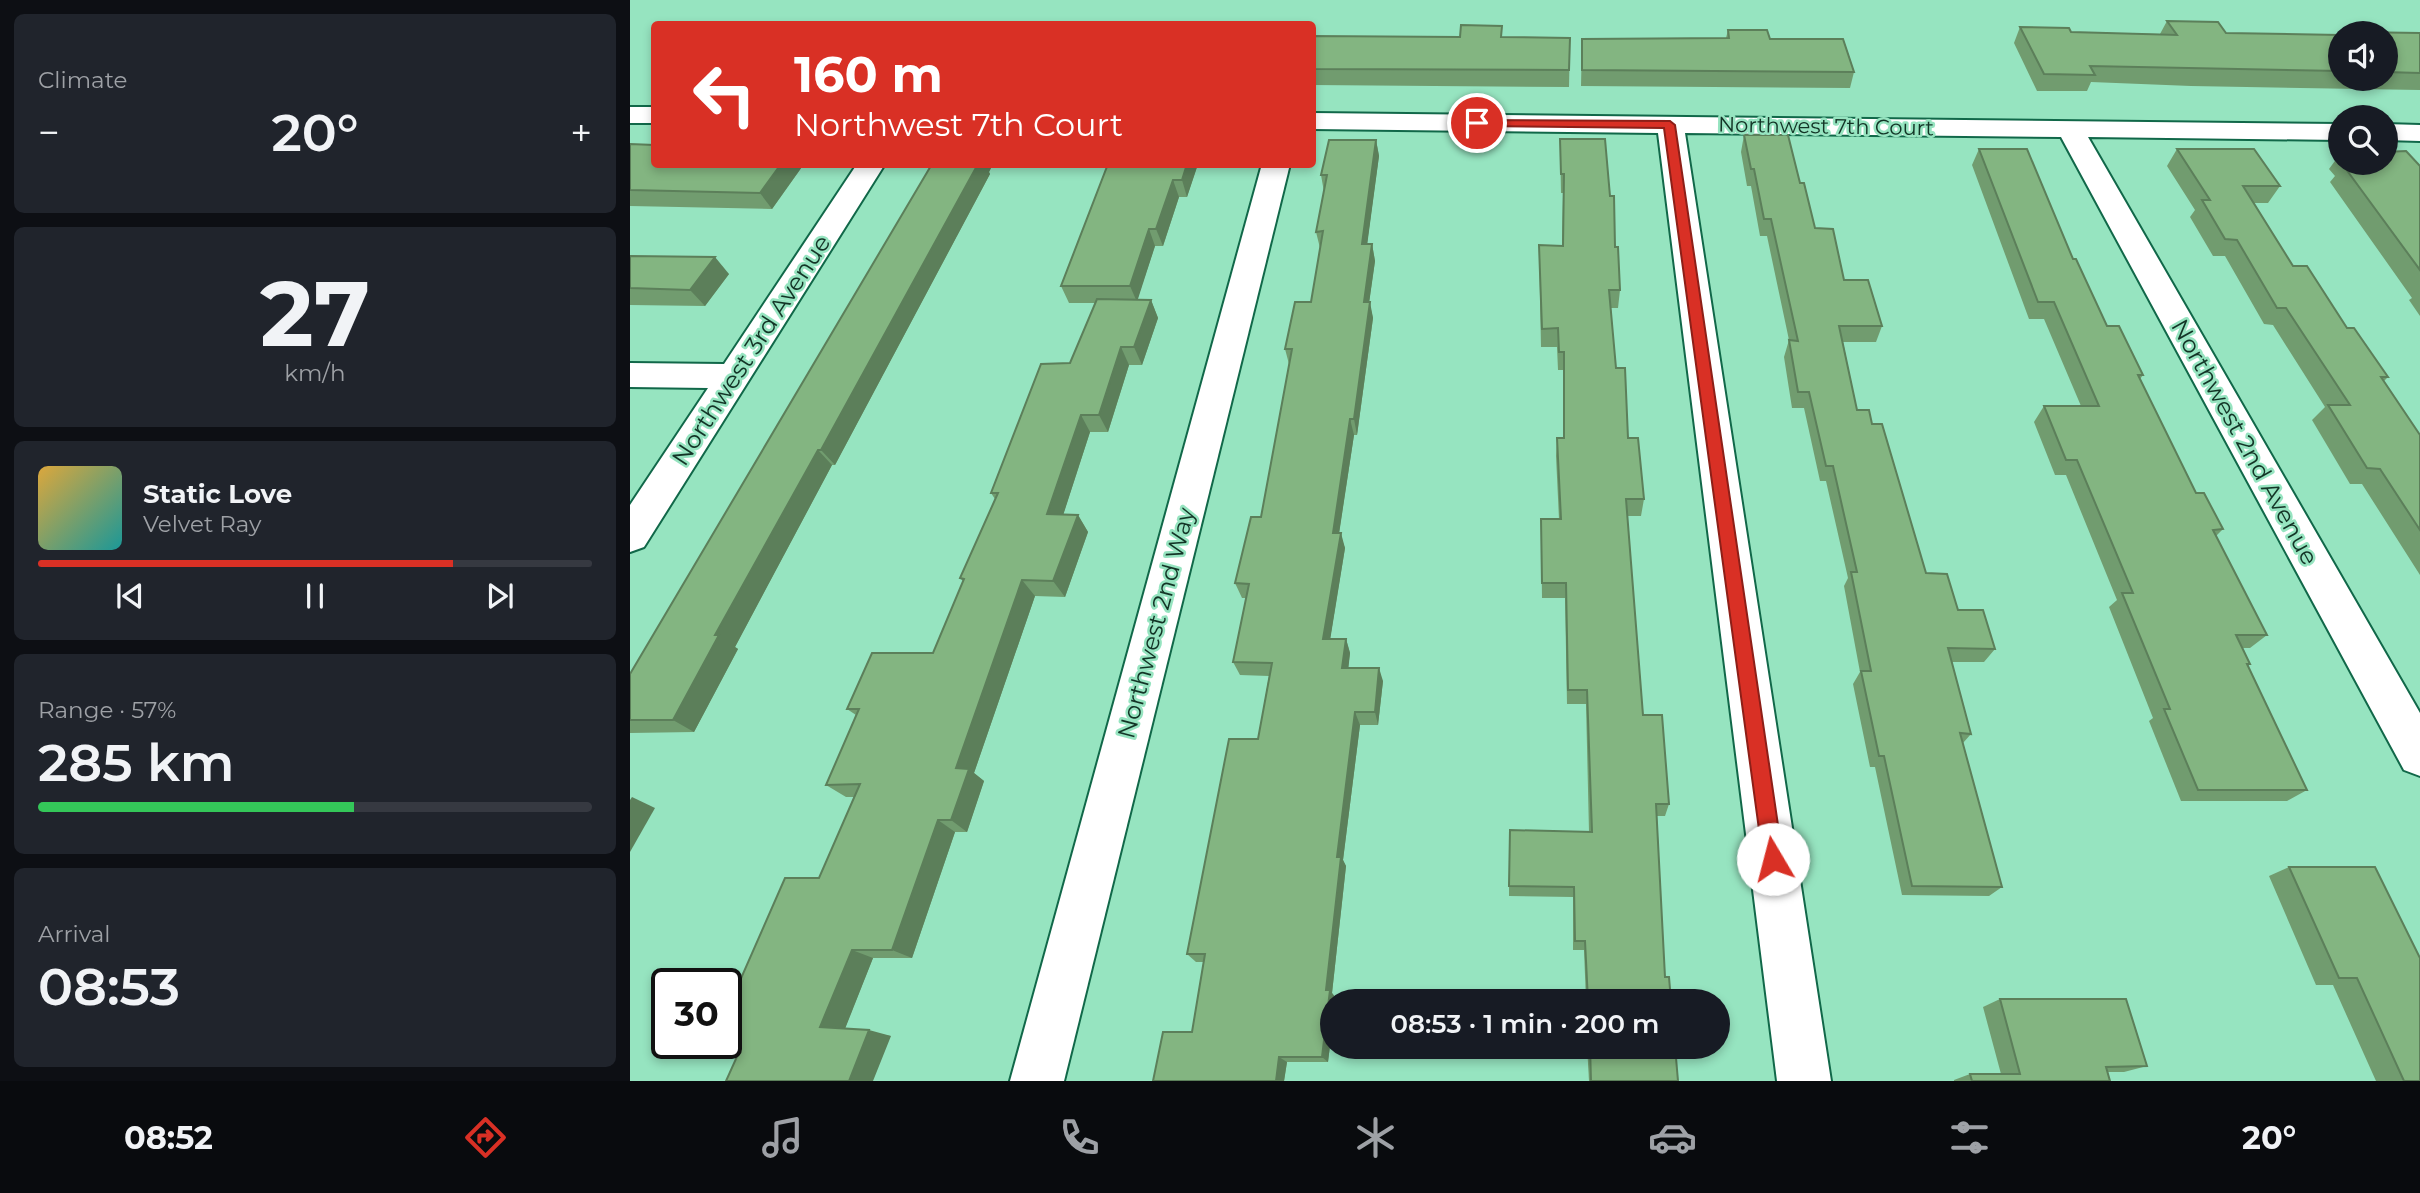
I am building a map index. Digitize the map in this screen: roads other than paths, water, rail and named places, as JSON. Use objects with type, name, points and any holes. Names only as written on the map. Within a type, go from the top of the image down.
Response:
[{"type":"street","points":[[630,115],[651,115]]},
{"type":"street","name":"Northwest 7th Court","points":[[1316,121],[2328,132]]},
{"type":"street","points":[[1670,125],[1804,1081]]},
{"type":"street","name":"Northwest 2nd Avenue","points":[[2070,129],[2420,755]]},
{"type":"street","points":[[2398,132],[2420,133]]},
{"type":"street","name":"Northwest 3rd Avenue","points":[[630,536],[869,168]]},
{"type":"street","name":"Northwest 2nd Way","points":[[1037,1081],[1275,168]]},
{"type":"street","points":[[630,375],[734,376]]}]
